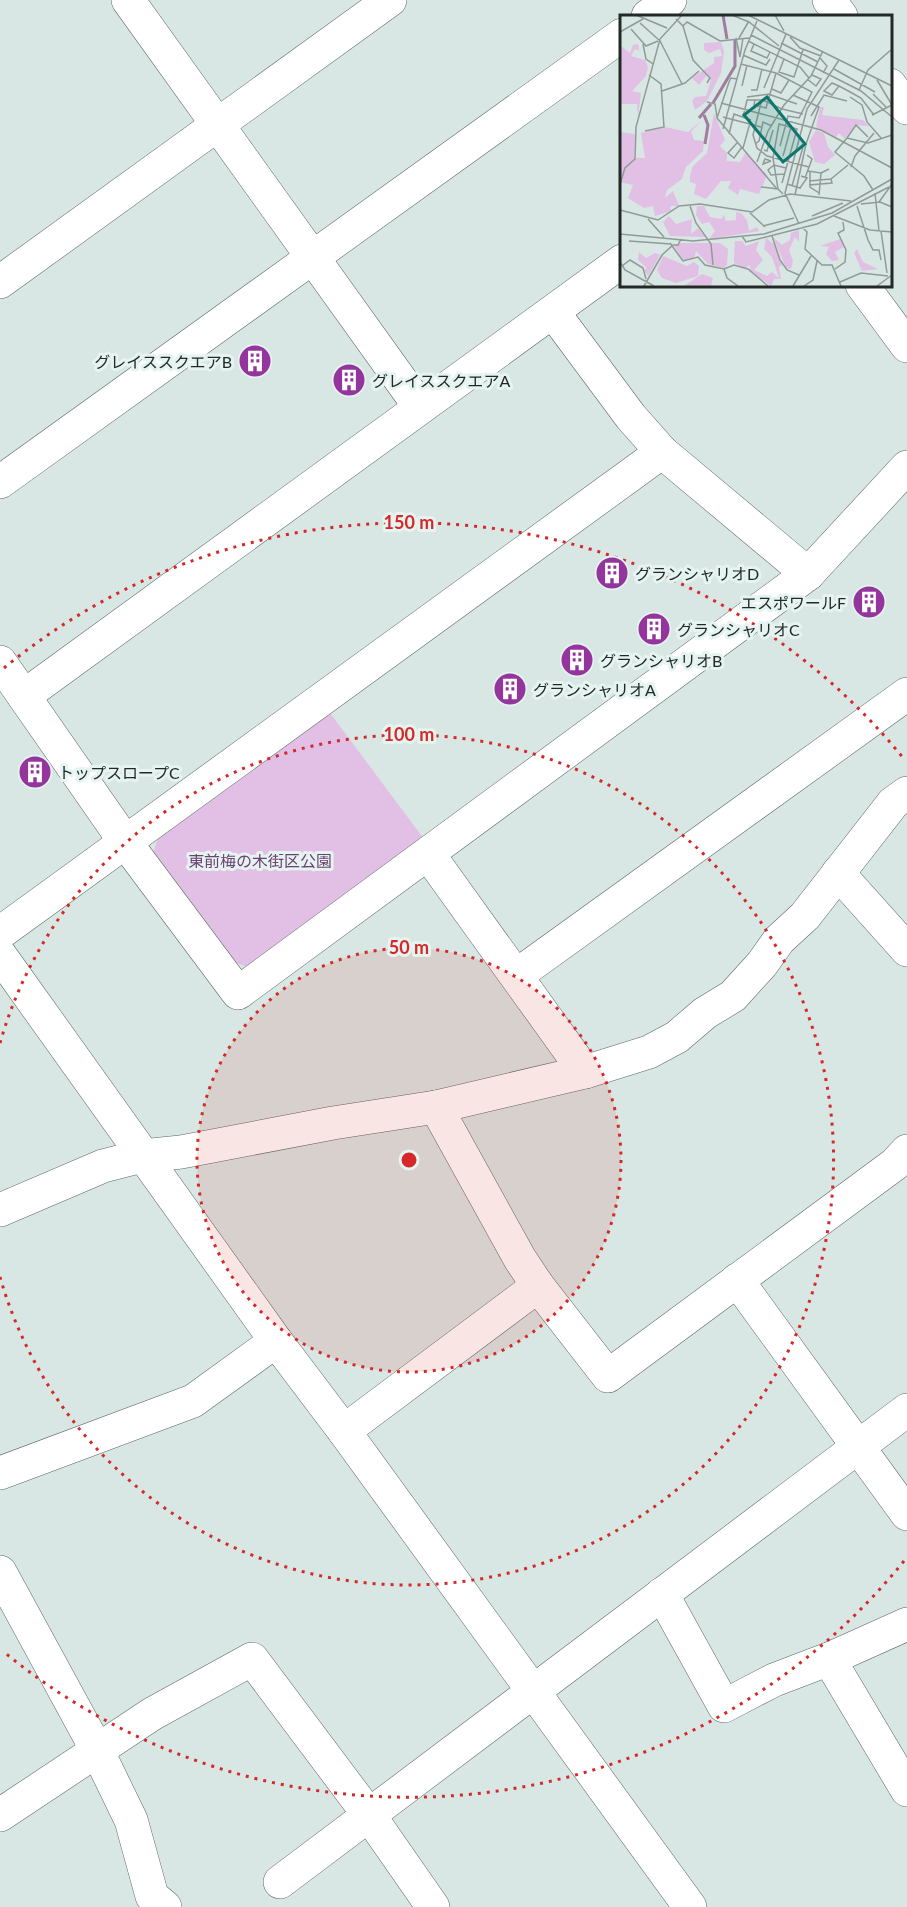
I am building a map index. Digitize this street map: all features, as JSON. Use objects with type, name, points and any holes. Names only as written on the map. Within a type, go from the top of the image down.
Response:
[{"type":"street","points":[[128,0],[420,407]]},
{"type":"street","points":[[0,282],[390,0]]},
{"type":"street","points":[[829,0],[840,15]]},
{"type":"street","points":[[0,482],[620,36]]},
{"type":"street","points":[[892,86],[907,108]]},
{"type":"street","points":[[24,696],[620,262]]},
{"type":"street","points":[[863,286],[907,346]]},
{"type":"street","points":[[553,312],[631,417],[662,452],[808,574]]},
{"type":"street","points":[[0,933],[662,452]]},
{"type":"street","points":[[0,662],[126,843],[238,993],[429,855],[808,574],[907,467]]},
{"type":"street","points":[[517,975],[907,694]]},
{"type":"street","points":[[0,1210],[103,1166],[142,1156],[181,1152],[333,1123],[436,1107],[585,1072],[650,1052],[677,1037],[705,1014],[733,996],[762,964],[779,940],[805,916],[893,803],[907,793]]},
{"type":"street","points":[[429,855],[585,1072]]},
{"type":"street","points":[[838,873],[907,950]]},
{"type":"street","points":[[0,955],[276,1341],[690,1907]]},
{"type":"street","points":[[436,1107],[520,1259],[538,1286],[608,1376],[895,1164],[907,1151]]},
{"type":"street","points":[[737,1280],[907,1514]]},
{"type":"street","points":[[344,1431],[538,1286]]},
{"type":"street","points":[[0,1473],[194,1401],[276,1341]]},
{"type":"street","points":[[280,1882],[907,1410]]},
{"type":"street","points":[[0,1572],[97,1750],[131,1820],[152,1896],[165,1907]]},
{"type":"street","points":[[662,1594],[724,1706],[774,1680],[829,1659],[907,1624]]},
{"type":"street","points":[[0,1815],[152,1714],[252,1659],[369,1815],[432,1907]]},
{"type":"street","points":[[829,1659],[907,1790]]},
{"type":"green space","name":"東前梅の木街区公園","points":[[330,713],[424,839],[247,967],[232,961],[153,853],[159,835]]},
{"type":"place","name":"グレイススクエアB","points":[[255,361]]},
{"type":"place","name":"グレイススクエアA","points":[[349,380]]},
{"type":"place","name":"グランシャリオD","points":[[612,573]]},
{"type":"place","name":"エスポワールF","points":[[869,602]]},
{"type":"place","name":"グランシャリオC","points":[[654,629]]},
{"type":"place","name":"グランシャリオB","points":[[577,660]]},
{"type":"place","name":"グランシャリオA","points":[[510,689]]},
{"type":"place","name":"トップスロープC","points":[[35,772]]}]
